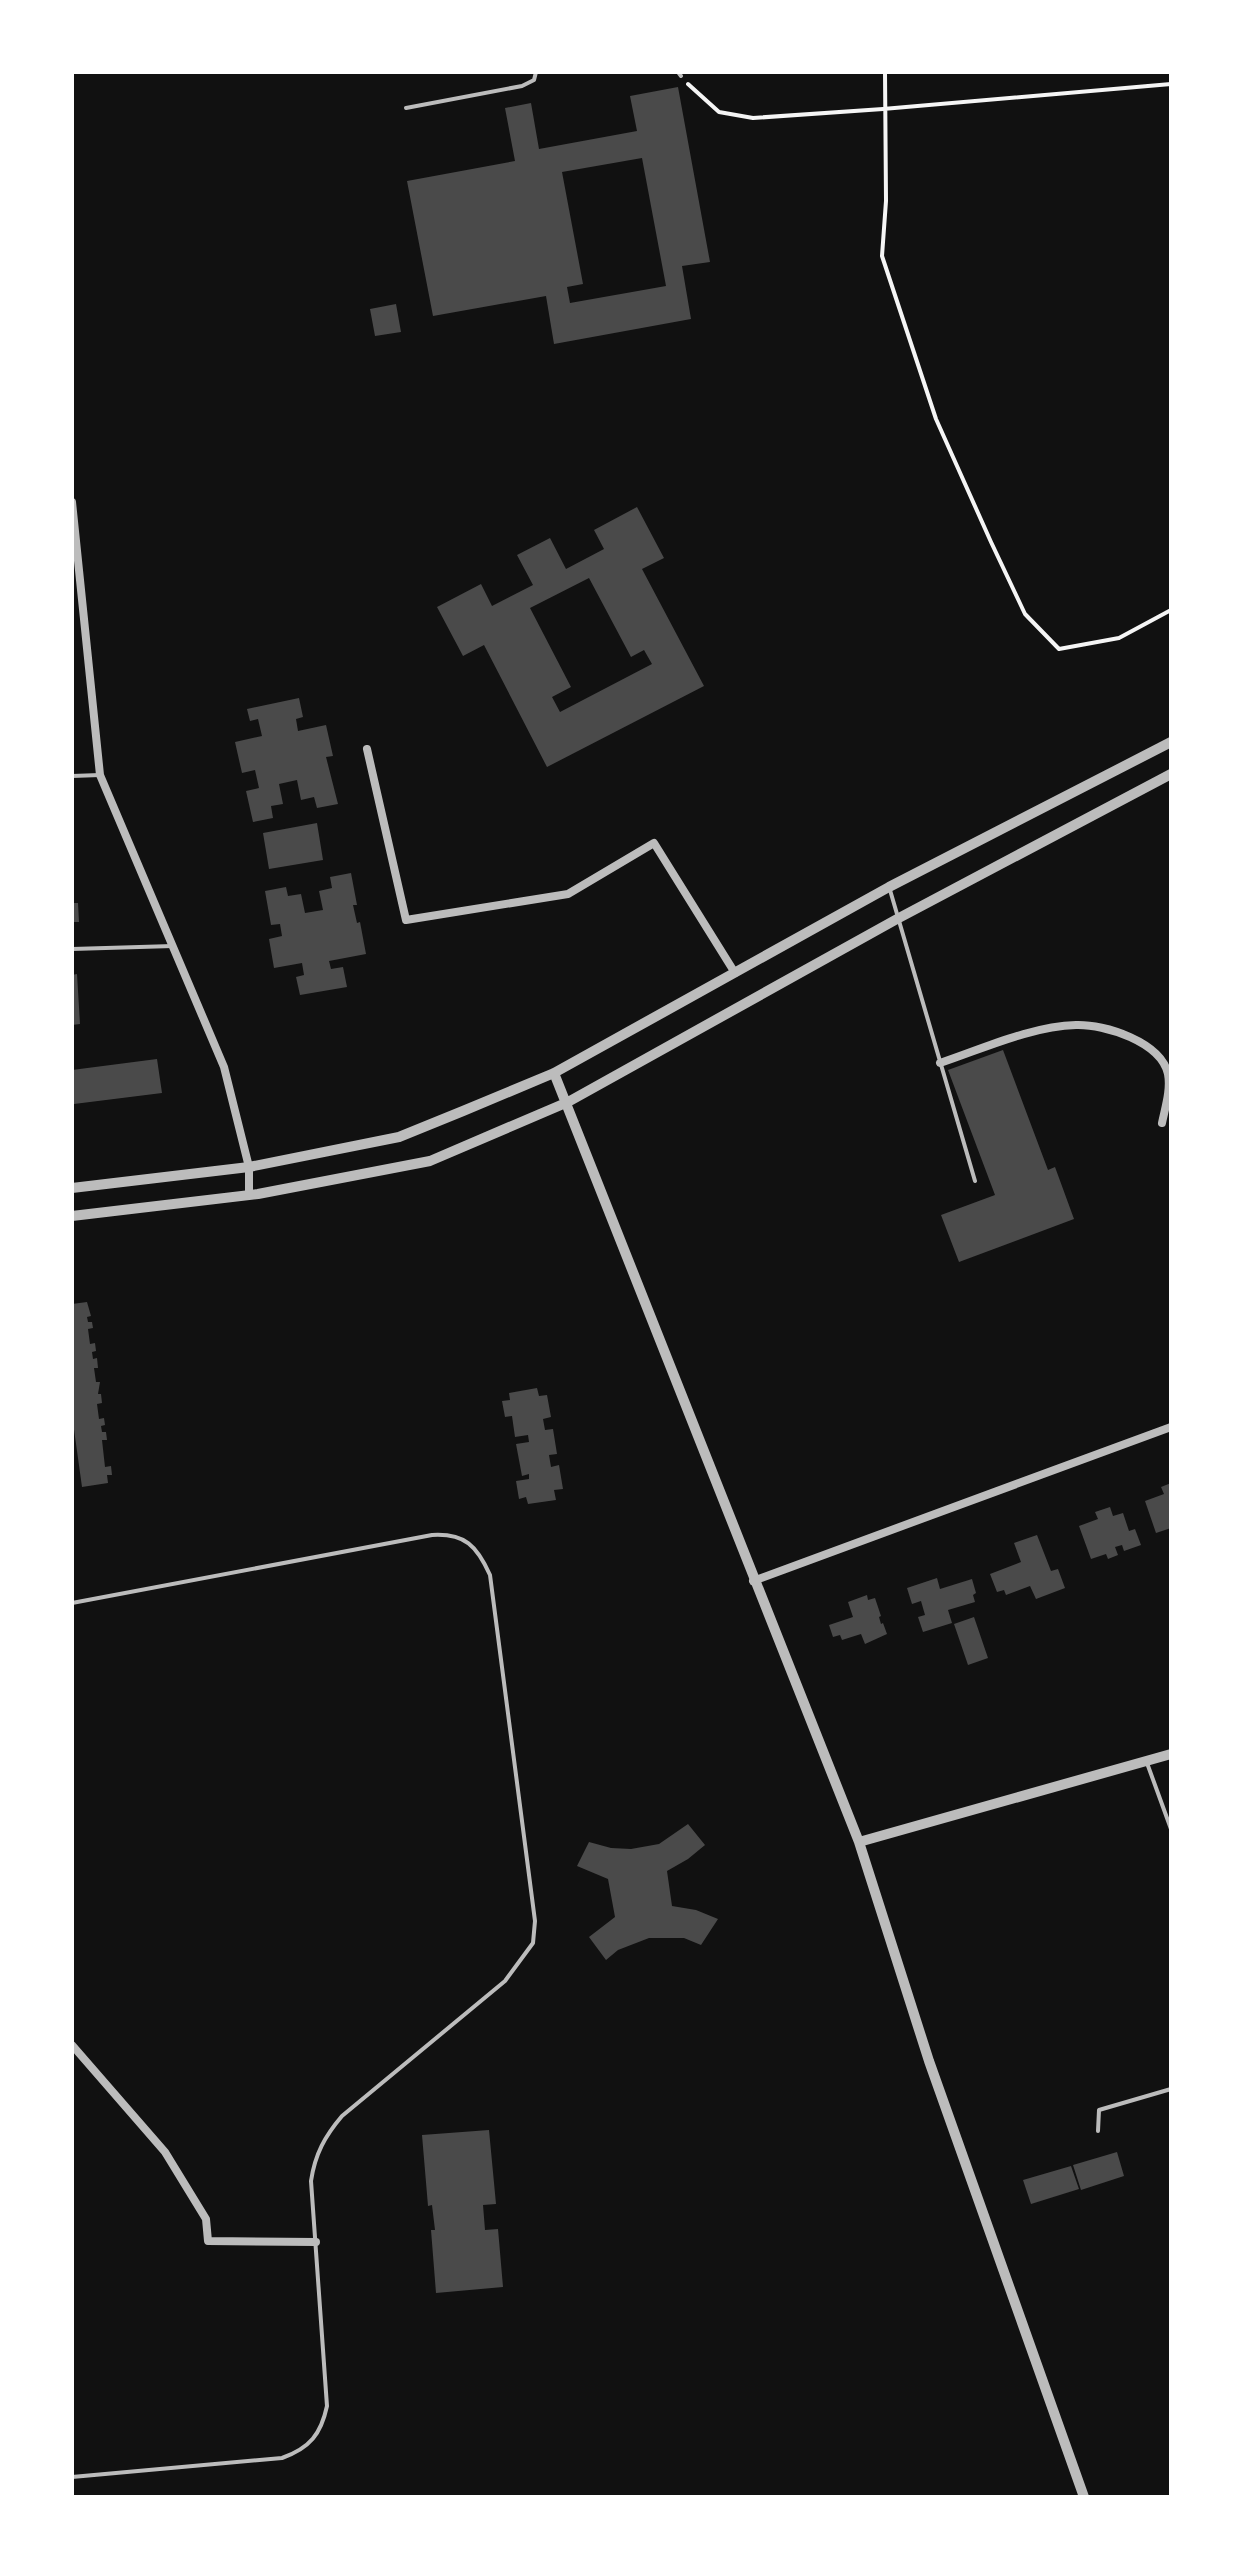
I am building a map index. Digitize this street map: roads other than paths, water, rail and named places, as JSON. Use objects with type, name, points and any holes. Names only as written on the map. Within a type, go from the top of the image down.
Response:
[{"type":"street","points":[[72,502],[100,775],[224,1067],[249,1167],[249,1195]]},
{"type":"street","points":[[72,1188],[249,1167],[399,1137],[554,1073],[889,887],[1171,742]]},
{"type":"street","points":[[367,749],[406,920],[568,894],[654,843],[735,973]]},
{"type":"street","points":[[72,1216],[249,1195],[430,1161],[568,1102],[897,919],[1171,774]]},
{"type":"street","points":[[940,1063],[1023,1035],[1077,1025],[1127,1034],[1152,1049],[1168,1073],[1168,1098],[1162,1123]]},
{"type":"street","points":[[554,1073],[859,1842],[929,2061],[1084,2497]]},
{"type":"street","points":[[753,1581],[1171,1427]]},
{"type":"street","points":[[859,1842],[1171,1754]]},
{"type":"street","points":[[72,2045],[165,2152],[206,2219],[208,2241],[316,2242]]},
{"type":"lane","points":[[406,108],[522,86],[534,80],[536,72]]},
{"type":"lane","points":[[72,776],[100,775]]},
{"type":"lane","points":[[889,887],[975,1181]]},
{"type":"lane","points":[[72,949],[173,946]]},
{"type":"lane","points":[[72,1603],[432,1535],[451,1534],[466,1542],[480,1553],[490,1575],[535,1921],[533,1943],[505,1981],[342,2116],[328,2132],[314,2161],[311,2181],[327,2406],[323,2425],[314,2440],[298,2452],[282,2458],[72,2477]]},
{"type":"lane","points":[[1146,1761],[1169,1816],[1171,1829]]},
{"type":"lane","points":[[1098,2131],[1099,2110],[1171,2089]]}]
